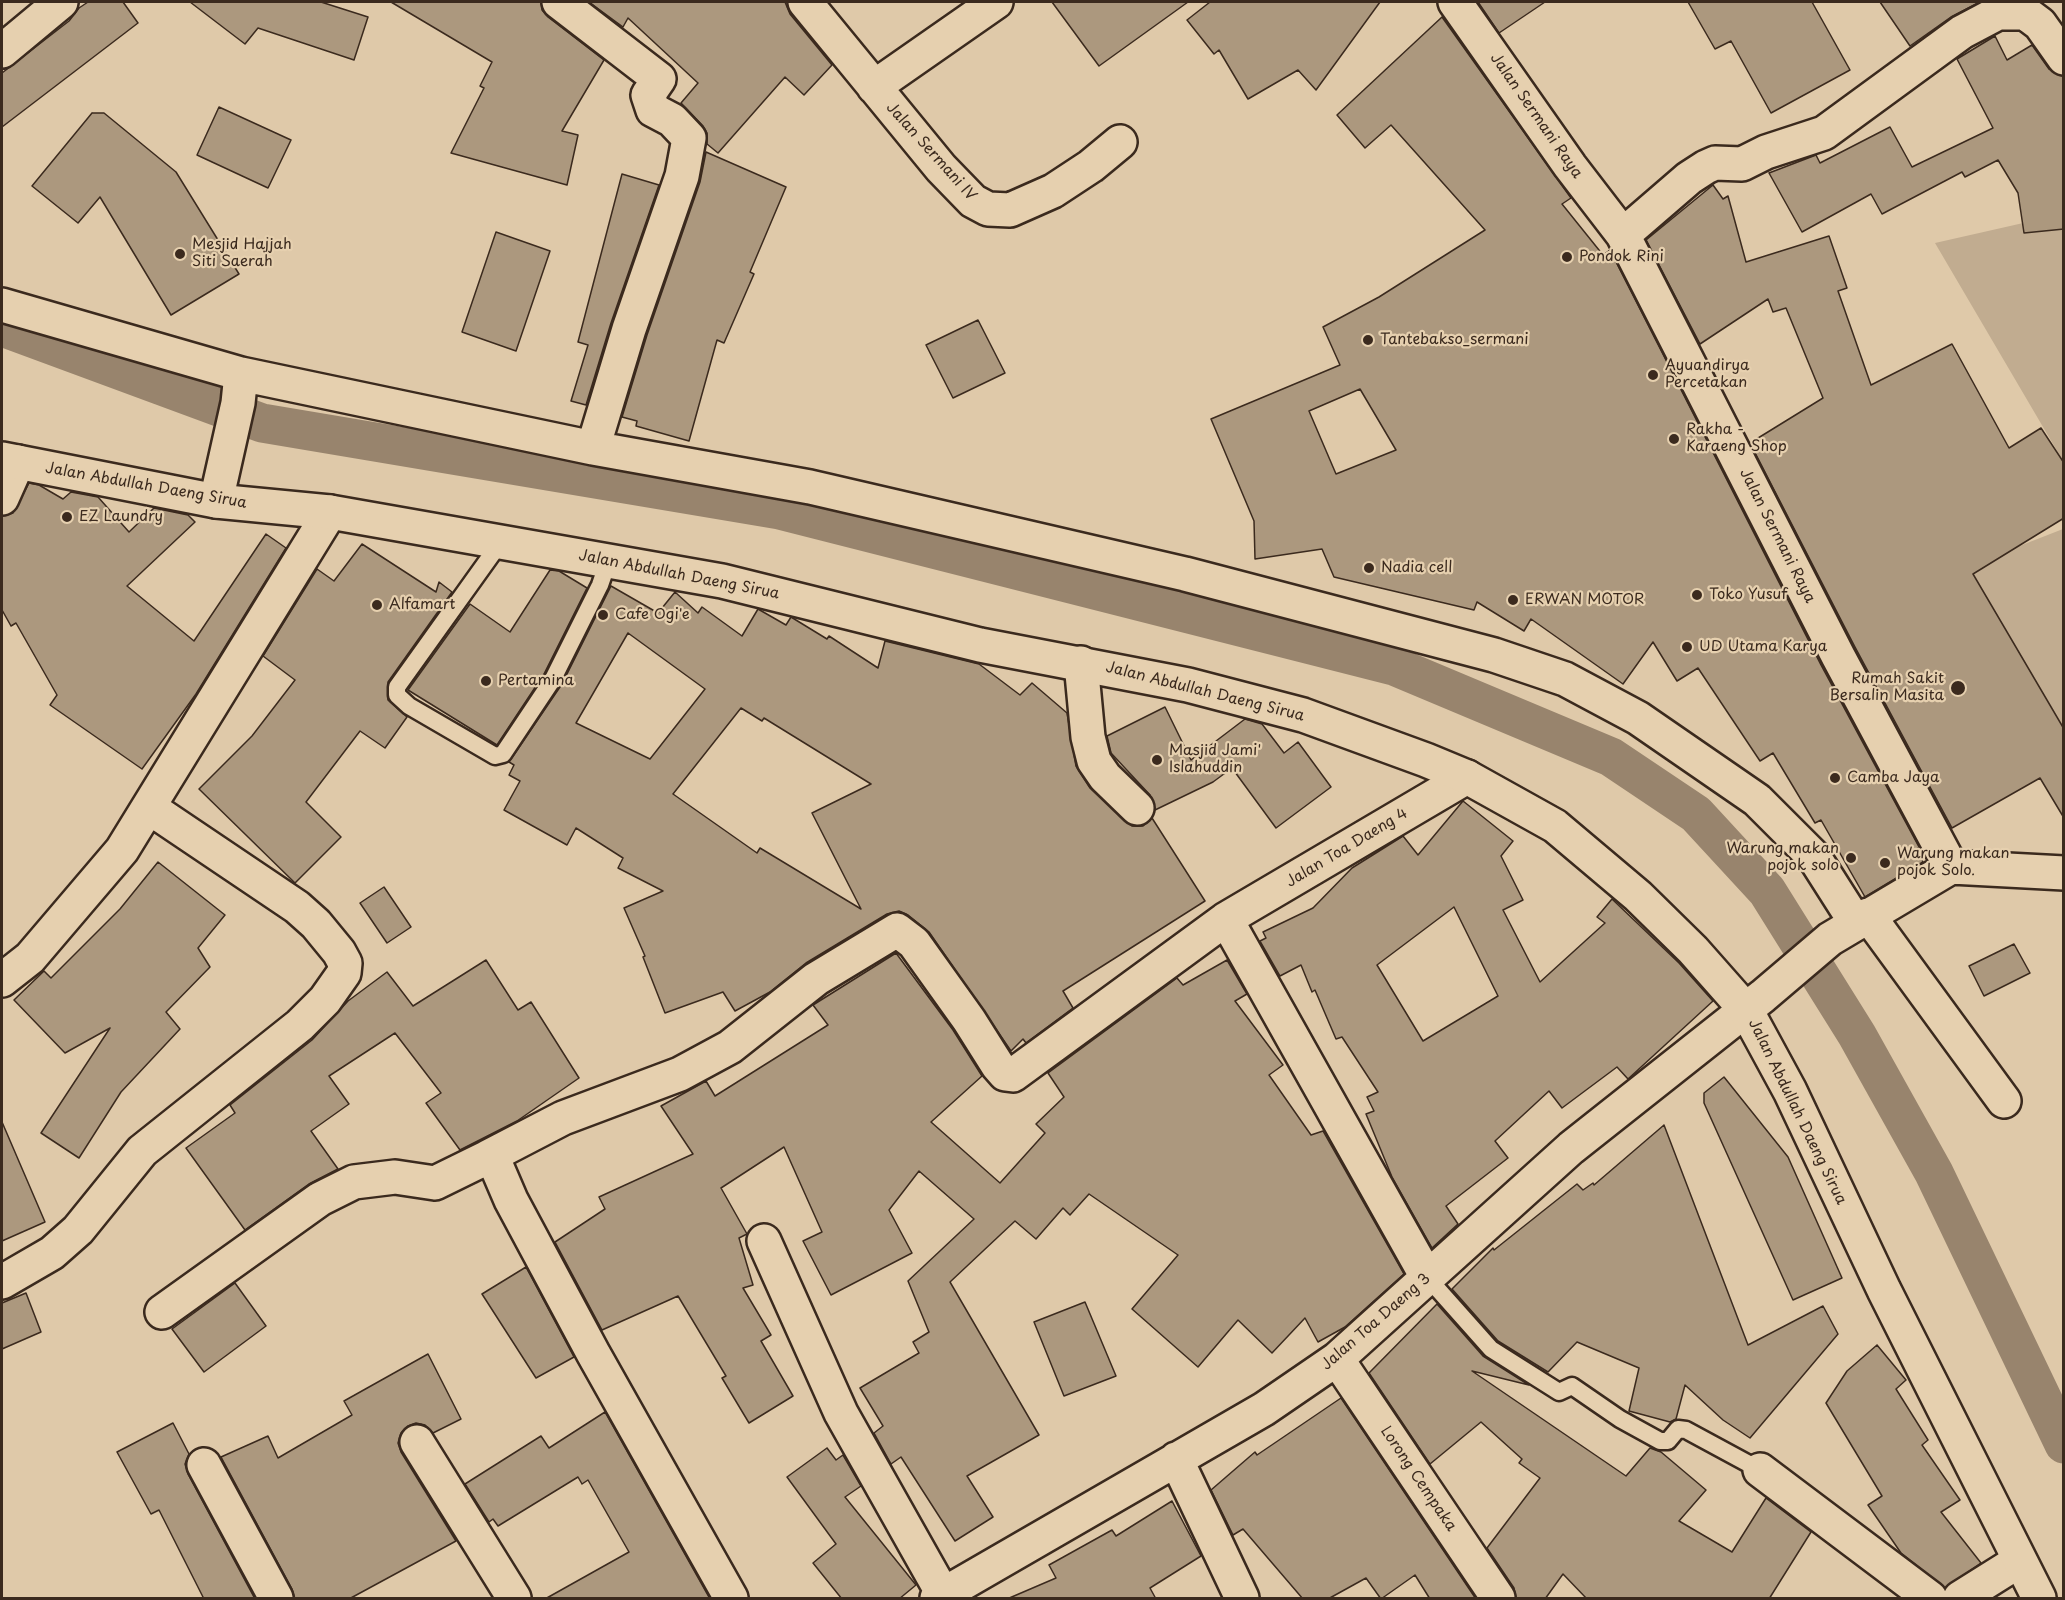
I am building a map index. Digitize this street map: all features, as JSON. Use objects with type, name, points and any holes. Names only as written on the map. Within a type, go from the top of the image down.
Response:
[{"type":"street","points":[[2,51],[61,2]]},
{"type":"street","points":[[559,2],[659,79],[648,95],[653,110],[672,120],[689,138],[682,176],[629,329],[593,447]]},
{"type":"street","name":"Jalan Sermani IV","points":[[805,2],[961,190],[980,205],[998,212],[1010,210],[1053,191],[1091,166],[1120,142]]},
{"type":"street","points":[[874,87],[996,2]]},
{"type":"street","name":"Jalan Sermani Raya","points":[[1455,2],[1570,166],[1623,235],[1838,656],[1951,867]]},
{"type":"street","points":[[1623,235],[1689,178],[1706,167],[1715,163],[1742,164],[1766,152],[1824,133],[1962,32],[1998,13],[2025,13],[2040,24],[2064,58]]},
{"type":"street","points":[[2,305],[239,388],[593,447],[810,487],[1185,574],[1494,655],[1565,679],[1638,718],[1757,800],[1814,857],[1852,926],[2004,1101]]},
{"type":"street","points":[[219,488],[239,388]]},
{"type":"street","points":[[2,498],[10,461]]},
{"type":"street","name":"Jalan Abdullah Daeng Sirua","points":[[10,461],[219,488],[330,512],[722,581],[933,634],[1188,685],[1303,715],[1467,777],[1555,826],[1591,855],[1754,1003],[1790,1091],[1884,1290],[2039,1599]]},
{"type":"street","points":[[2,980],[30,958],[122,849],[150,808],[330,512]]},
{"type":"street","points":[[1081,663],[1088,737],[1094,761],[1105,777],[1137,808]]},
{"type":"street","name":"Jalan Toa Daeng 4","points":[[488,1157],[563,1118],[680,1074],[730,1047],[816,979],[897,930],[914,943],[969,1020],[998,1066],[1009,1075],[1016,1073],[1226,919],[1467,777]]},
{"type":"street","points":[[2,1282],[52,1252],[78,1230],[142,1151],[300,1025],[325,1000],[344,973],[345,963],[339,952],[316,924],[297,907],[150,808]]},
{"type":"street","points":[[1951,867],[2064,873]]},
{"type":"street","name":"Jalan Toa Daeng 3","points":[[940,1596],[1264,1409],[1337,1359],[1572,1148],[1852,926],[1951,867]]},
{"type":"street","points":[[1226,919],[1427,1277]]},
{"type":"street","points":[[162,1312],[320,1199],[354,1182],[396,1177],[435,1183],[488,1157],[496,1165],[511,1200],[593,1353],[731,1599]]},
{"type":"street","points":[[764,1241],[841,1413],[940,1596]]},
{"type":"street","name":"Lorong Cempaka","points":[[1337,1359],[1498,1599]]},
{"type":"street","points":[[417,1442],[514,1599]]},
{"type":"street","points":[[1176,1459],[1242,1599]]},
{"type":"street","points":[[204,1465],[276,1599]]},
{"type":"street","points":[[1760,1470],[1930,1599]]},
{"type":"street","points":[[1960,1599],[2019,1561]]},
{"type":"lane","points":[[500,543],[397,687],[397,695],[410,706],[495,756],[503,754],[553,679],[600,585],[608,562]]},
{"type":"lane","points":[[1427,1277],[1491,1349],[1559,1392],[1572,1386],[1620,1419],[1660,1441],[1668,1441],[1678,1429],[1686,1430],[1760,1470]]},
{"type":"shaded area","points":[[2063,214],[2063,461],[1935,243]]},
{"type":"shaded area","points":[[2063,529],[2063,727],[1958,570]]},
{"type":"building","points":[[88,2],[123,2],[138,23],[2,127],[2,73],[69,21],[79,8]]},
{"type":"building","points":[[190,2],[321,2],[368,17],[354,60],[258,28],[245,44]]},
{"type":"building","points":[[391,2],[541,2],[542,10],[548,17],[604,60],[562,131],[578,135],[567,185],[451,153],[484,88],[480,86],[492,62]]},
{"type":"building","points":[[589,2],[785,2],[790,14],[832,65],[804,95],[785,77],[718,153],[707,144],[707,133],[703,126],[681,103],[698,83],[628,18],[623,27]]},
{"type":"building","points":[[1052,2],[1188,2],[1099,66]]},
{"type":"building","points":[[1210,2],[1380,2],[1316,90],[1298,70],[1248,99],[1219,50],[1214,54],[1187,20]]},
{"type":"building","points":[[1478,2],[1545,2],[1499,33]]},
{"type":"building","points":[[1688,2],[1812,2],[1850,70],[1771,113],[1731,41],[1715,49]]},
{"type":"building","points":[[1880,2],[1980,2],[1951,17],[1910,46]]},
{"type":"building","points":[[1442,17],[1571,198],[1562,204],[1603,255],[1610,250],[1821,665],[1919,847],[1916,849],[1923,862],[1865,897],[1821,820],[1815,823],[1773,753],[1760,761],[1698,668],[1677,681],[1653,642],[1623,684],[1531,619],[1524,631],[1477,602],[1474,610],[1334,577],[1322,549],[1255,559],[1254,521],[1211,419],[1340,365],[1323,327],[1379,297],[1485,230],[1391,125],[1365,148],[1337,115]],"holes":[[[1360,389],[1396,450],[1336,474],[1309,411]]]},
{"type":"building","points":[[1995,36],[2007,60],[2032,45],[2049,69],[2064,76],[2064,229],[2024,233],[2018,193],[1998,160],[1965,177],[1962,172],[1882,214],[1871,194],[1802,232],[1769,173],[1816,155],[1820,163],[1890,127],[1912,167],[1993,128],[1957,59]]},
{"type":"building","points":[[219,107],[291,140],[268,188],[197,155]]},
{"type":"building","points":[[92,113],[104,113],[176,172],[239,274],[171,315],[100,197],[78,223],[32,186]]},
{"type":"building","points":[[706,152],[786,187],[750,272],[754,274],[724,343],[717,340],[689,441],[636,426],[637,421],[622,417],[647,335],[700,182]]},
{"type":"building","points":[[622,174],[659,185],[611,323],[586,405],[571,401],[588,345],[578,342]]},
{"type":"building","points":[[1713,185],[1723,199],[1728,196],[1746,262],[1829,236],[1847,288],[1838,291],[1871,385],[1952,344],[2009,448],[2041,428],[2064,463],[2064,518],[1973,574],[2064,729],[2064,818],[2040,778],[1952,828],[1855,647],[1750,443],[1823,398],[1786,308],[1773,312],[1768,299],[1700,344],[1646,240]]},
{"type":"building","points":[[496,232],[550,251],[516,351],[462,332]]},
{"type":"building","points":[[978,320],[1005,373],[953,398],[926,345]]},
{"type":"building","points":[[29,483],[39,485],[63,499],[71,492],[98,497],[129,532],[154,508],[188,515],[195,522],[127,586],[194,641],[266,534],[286,548],[196,694],[142,769],[50,705],[57,695],[16,623],[11,626],[2,610],[2,516],[13,513]]},
{"type":"building","points":[[362,544],[436,592],[439,582],[452,592],[388,682],[388,700],[407,717],[385,748],[360,731],[306,802],[341,837],[295,883],[199,789],[252,736],[295,680],[263,656],[317,569],[334,581]]},
{"type":"building","points":[[550,570],[559,571],[587,588],[544,674],[497,745],[408,690],[470,604],[510,632]]},
{"type":"building","points":[[611,586],[658,613],[675,592],[698,613],[702,607],[742,636],[758,609],[786,625],[791,617],[827,639],[829,636],[878,668],[885,641],[979,664],[1020,695],[1032,683],[1067,713],[1076,766],[1090,788],[1132,826],[1143,826],[1152,818],[1205,901],[1063,991],[1073,1008],[1026,1043],[1023,1039],[1011,1051],[929,932],[908,915],[899,911],[887,914],[806,963],[770,992],[735,1011],[723,992],[665,1013],[643,957],[645,956],[624,908],[663,891],[618,868],[623,858],[576,828],[567,845],[504,810],[520,781],[509,775],[514,765],[509,762],[562,684]],"holes":[[[628,633],[705,689],[650,759],[576,723]],[[741,708],[762,721],[764,718],[871,784],[812,813],[861,909],[760,848],[757,853],[673,794]]]},
{"type":"building","points":[[1165,707],[1191,760],[1245,719],[1262,724],[1284,753],[1298,742],[1331,787],[1276,828],[1232,768],[1213,782],[1155,810],[1150,795],[1111,753],[1107,736]]},
{"type":"building","points":[[1463,801],[1513,841],[1501,856],[1523,900],[1503,910],[1540,982],[1605,923],[1597,917],[1612,899],[1679,963],[1713,1001],[1628,1079],[1617,1067],[1562,1108],[1549,1091],[1495,1141],[1508,1158],[1446,1206],[1458,1224],[1432,1248],[1392,1177],[1366,1114],[1374,1111],[1367,1097],[1378,1092],[1342,1037],[1336,1039],[1315,990],[1312,992],[1301,965],[1280,976],[1260,941],[1266,938],[1263,932],[1313,908],[1352,868],[1403,836],[1418,855]],"holes":[[[1454,907],[1498,996],[1423,1041],[1377,965]]]},
{"type":"building","points":[[158,862],[225,915],[198,948],[210,967],[166,1012],[180,1029],[121,1092],[79,1158],[41,1133],[110,1028],[65,1053],[14,1000],[44,971],[51,978],[120,909]]},
{"type":"building","points":[[384,887],[411,927],[387,943],[360,903]]},
{"type":"building","points":[[2014,944],[2030,973],[1984,996],[1969,966]]},
{"type":"building","points":[[896,953],[953,1030],[982,1076],[931,1122],[1000,1183],[1045,1133],[1036,1124],[1064,1097],[1048,1073],[1177,978],[1183,985],[1227,960],[1247,994],[1235,1001],[1283,1065],[1269,1075],[1311,1135],[1323,1131],[1404,1274],[1345,1327],[1318,1342],[1305,1318],[1272,1353],[1238,1320],[1198,1367],[1132,1309],[1178,1255],[1089,1194],[1070,1215],[1063,1208],[1036,1239],[1015,1221],[950,1282],[1039,1435],[967,1476],[993,1517],[955,1541],[901,1457],[891,1464],[874,1433],[883,1426],[860,1388],[919,1353],[913,1342],[929,1332],[908,1281],[974,1219],[919,1171],[889,1210],[912,1253],[831,1295],[803,1241],[822,1232],[784,1147],[721,1188],[747,1234],[739,1238],[753,1285],[743,1288],[771,1335],[761,1341],[793,1396],[749,1423],[722,1378],[726,1376],[678,1296],[602,1330],[555,1242],[605,1209],[599,1197],[693,1154],[661,1106],[706,1081],[715,1096],[828,1025],[813,1005]]},
{"type":"building","points":[[486,960],[518,1010],[531,1002],[579,1078],[517,1121],[460,1150],[426,1103],[441,1093],[395,1033],[329,1076],[349,1104],[311,1131],[338,1169],[309,1184],[245,1230],[186,1148],[235,1113],[230,1105],[312,1040],[348,1001],[387,972],[413,1006]]},
{"type":"building","points":[[1724,1077],[1788,1157],[1842,1278],[1793,1300],[1704,1103],[1704,1093]]},
{"type":"building","points":[[2,1122],[45,1222],[2,1241]]},
{"type":"building","points":[[1664,1125],[1748,1345],[1823,1306],[1838,1334],[1750,1438],[1723,1420],[1685,1385],[1676,1419],[1670,1422],[1629,1411],[1639,1368],[1577,1342],[1548,1372],[1498,1341],[1452,1289],[1493,1248],[1494,1250],[1577,1184],[1583,1190],[1593,1183],[1594,1185]]},
{"type":"building","points":[[526,1267],[574,1357],[536,1378],[482,1294]]},
{"type":"building","points":[[235,1283],[266,1326],[204,1372],[172,1329]]},
{"type":"building","points":[[26,1293],[41,1332],[2,1349],[2,1303]]},
{"type":"building","points":[[1085,1302],[1116,1376],[1064,1396],[1034,1322]]},
{"type":"building","points":[[1437,1304],[1483,1356],[1529,1385],[1472,1371],[1626,1476],[1650,1448],[1661,1452],[1706,1490],[1679,1521],[1732,1552],[1766,1498],[1811,1532],[1769,1599],[1587,1599],[1563,1574],[1545,1599],[1516,1599],[1514,1588],[1487,1548],[1540,1478],[1519,1463],[1522,1459],[1481,1422],[1430,1464],[1369,1373]]},
{"type":"building","points":[[1877,1345],[1906,1380],[1896,1389],[1928,1440],[1922,1445],[1960,1500],[1941,1512],[1981,1563],[1945,1588],[1901,1553],[1868,1505],[1882,1496],[1826,1403],[1847,1371]]},
{"type":"building","points":[[428,1354],[461,1419],[433,1433],[425,1425],[416,1423],[408,1426],[401,1433],[398,1443],[401,1452],[456,1541],[349,1599],[295,1599],[292,1589],[221,1457],[268,1436],[278,1458],[352,1415],[344,1401]]},
{"type":"building","points":[[1341,1398],[1476,1599],[1430,1599],[1415,1575],[1381,1599],[1366,1578],[1328,1599],[1303,1599],[1243,1529],[1233,1535],[1211,1490],[1255,1452],[1257,1455]]},
{"type":"building","points":[[605,1412],[710,1599],[545,1599],[629,1552],[588,1480],[582,1484],[578,1477],[498,1526],[493,1519],[489,1522],[465,1484],[541,1436],[549,1448]]},
{"type":"building","points":[[173,1423],[189,1454],[185,1464],[188,1474],[255,1599],[204,1599],[159,1510],[151,1514],[117,1452]]},
{"type":"building","points":[[827,1448],[836,1460],[843,1455],[861,1486],[845,1497],[916,1585],[899,1599],[842,1599],[813,1563],[836,1544],[787,1477]]},
{"type":"building","points":[[1172,1501],[1201,1556],[1150,1588],[1156,1599],[1007,1599],[1056,1578],[1049,1565],[1112,1530],[1116,1536]]},
{"type":"waterway","points":[[2,327],[262,423],[780,510],[1394,666],[1611,757],[1696,814],[1767,891],[1857,1035],[1934,1173],[2064,1444]]},
{"type":"place","name":"Mesjid Hajjah Siti Saerah","points":[[180,254]]},
{"type":"place","name":"Pondok Rini","points":[[1567,257]]},
{"type":"place","name":"Tantebakso_sermani","points":[[1368,340]]},
{"type":"place","name":"Ayuandirya Percetakan","points":[[1653,375]]},
{"type":"place","name":"Rakha - Karaeng Shop","points":[[1674,439]]},
{"type":"place","name":"EZ Laundry","points":[[67,517]]},
{"type":"place","name":"Nadia cell","points":[[1369,568]]},
{"type":"place","name":"Toko Yusuf","points":[[1697,595]]},
{"type":"place","name":"ERWAN MOTOR","points":[[1513,600]]},
{"type":"place","name":"Alfamart","points":[[377,605]]},
{"type":"place","name":"Cafe Ogi'e","points":[[603,615]]},
{"type":"place","name":"UD Utama Karya","points":[[1687,647]]},
{"type":"place","name":"Pertamina","points":[[486,681]]},
{"type":"place","name":"Rumah Sakit Bersalin Masita","points":[[1958,688]]},
{"type":"place","name":"Masjid Jami' Islahuddin","points":[[1157,760]]},
{"type":"place","name":"Camba Jaya","points":[[1835,778]]},
{"type":"place","name":"Warung makan pojok solo","points":[[1851,858]]},
{"type":"place","name":"Warung makan pojok Solo.","points":[[1885,863]]}]
